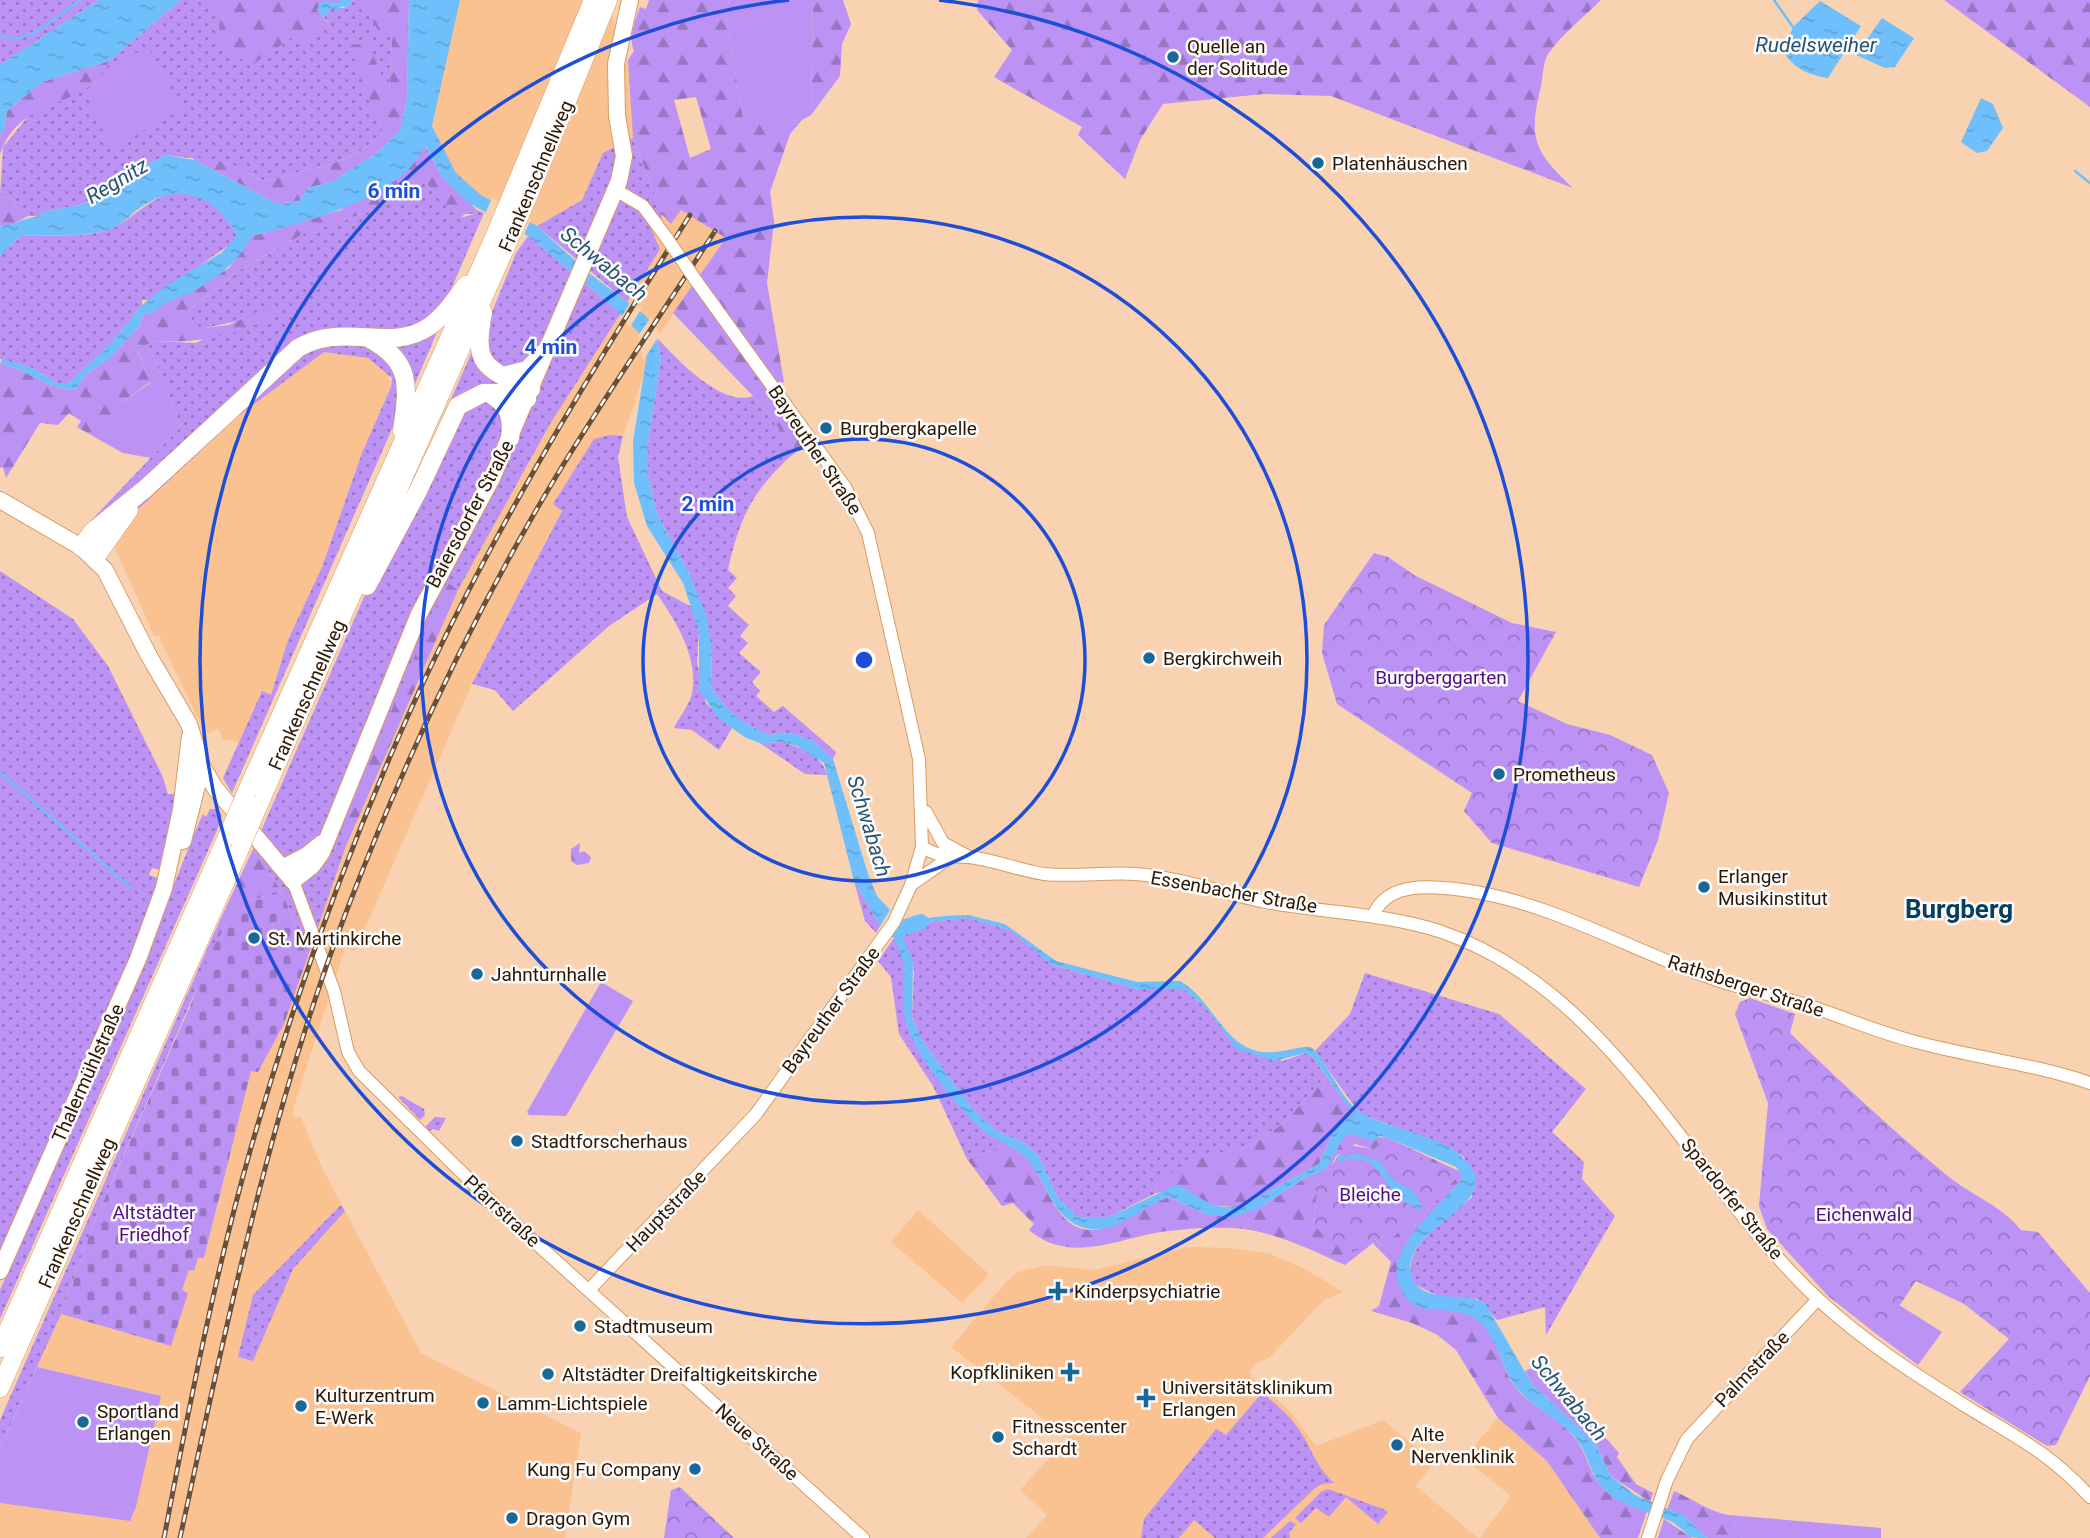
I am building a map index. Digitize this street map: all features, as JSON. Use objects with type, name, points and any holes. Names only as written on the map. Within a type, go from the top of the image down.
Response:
[{"type":"highway","name":"Frankenschnellweg","points":[[524,188],[593,0]]},
{"type":"highway","name":"Frankenschnellweg","points":[[253,798],[332,638],[489,284],[500,243],[608,0]]},
{"type":"highway","name":"Frankenschnellweg","points":[[0,1388],[398,455],[484,260],[500,243]]},
{"type":"highway","points":[[88,552],[145,488],[298,348],[323,336],[397,338],[430,326],[458,296],[484,260]]},
{"type":"highway","points":[[489,284],[480,332],[480,354],[488,369],[529,394]]},
{"type":"highway","points":[[367,337],[397,358],[405,375],[407,395],[398,455]]},
{"type":"highway","points":[[503,376],[527,370],[546,351]]},
{"type":"highway","points":[[332,638],[400,527],[453,415],[466,400],[488,393],[529,394]]},
{"type":"highway","points":[[488,393],[499,399],[509,411],[510,438]]},
{"type":"highway","name":"Frankenschnellweg","points":[[0,1348],[233,844]]},
{"type":"main road","name":"Baiersdorfer Straße","points":[[288,874],[326,838],[428,595],[483,496],[510,438],[614,190],[624,156],[617,116],[616,64],[630,0]]},
{"type":"main road","points":[[0,500],[88,552],[111,580],[149,656],[191,729],[202,766],[221,797],[288,874]]},
{"type":"main road","name":"Thalermühlstraße","points":[[169,872],[191,729]]},
{"type":"main road","name":"Thalermühlstraße","points":[[0,1271],[138,959],[190,821],[202,766]]},
{"type":"main road","points":[[190,821],[206,802],[221,797]]},
{"type":"street","name":"Bayreuther Straße","points":[[614,190],[637,201],[657,224],[845,487],[864,522],[875,555],[913,729],[922,802],[922,846],[903,905],[883,938],[742,1130]]},
{"type":"street","name":"Bayreuther Straße","points":[[922,802],[928,820],[943,843]]},
{"type":"street","points":[[922,846],[943,843]]},
{"type":"street","name":"Essenbacher Straße","points":[[943,843],[970,858]]},
{"type":"street","name":"Essenbacher Straße","points":[[922,846],[948,858],[970,858],[1043,873],[1133,874],[1167,878],[1271,903],[1374,914]]},
{"type":"street","points":[[911,885],[948,858]]},
{"type":"street","name":"Pfarrstraße","points":[[288,874],[334,991],[351,1060],[462,1174],[589,1290]]},
{"type":"street","name":"Rathsberger Straße","points":[[1374,914],[1387,896],[1400,890],[1438,887],[1466,890],[1541,909],[1703,975],[1806,1005],[1919,1043],[2046,1068],[2090,1083]]},
{"type":"street","name":"Spardorfer Straße","points":[[1374,914],[1435,930],[1478,947],[1549,993],[1602,1044],[1664,1112],[1763,1240],[1818,1299],[1906,1367],[2052,1458],[2090,1497]]},
{"type":"street","name":"Hauptstraße","points":[[589,1290],[742,1130]]},
{"type":"street","name":"Neue Straße","points":[[589,1290],[863,1538]]},
{"type":"street","name":"Palmstraße","points":[[1648,1536],[1664,1487],[1686,1439],[1818,1299]]},
{"type":"shaded area","points":[[460,0],[606,0],[628,60],[633,138],[603,153],[582,200],[537,226],[481,195],[456,173],[432,126]]},
{"type":"shaded area","points":[[681,210],[726,237],[657,338],[627,302],[660,249],[652,231],[663,215],[672,224]]},
{"type":"shaded area","points":[[621,313],[644,338],[647,354],[646,368],[623,436],[594,439],[553,504],[562,511],[472,684],[355,951],[345,948],[293,1109],[293,1117],[301,1117],[322,1168],[421,1353],[581,1433],[565,1538],[0,1538],[0,1503],[130,1521],[161,1396],[37,1367],[61,1314],[170,1346],[188,1292],[182,1291],[189,1269],[198,1257],[204,1258],[251,1070],[258,1072],[284,1024],[346,846],[458,590],[550,424]]},
{"type":"shaded area","points":[[324,351],[368,358],[388,373],[391,387],[362,453],[322,567],[288,640],[271,695],[262,691],[239,743],[229,739],[224,741],[218,729],[208,733],[197,716],[160,640],[161,636],[154,636],[115,548],[136,513],[157,488],[237,417]]},
{"type":"shaded area","points":[[918,1210],[989,1274],[962,1303],[891,1242]]},
{"type":"shaded area","name":"Universitätsklinikum Erlangen","points":[[1189,1247],[1232,1248],[1271,1254],[1307,1270],[1343,1292],[1324,1300],[1270,1357],[1256,1364],[1249,1372],[1251,1377],[1289,1410],[1316,1446],[1383,1420],[1434,1462],[1416,1486],[1478,1538],[1026,1538],[1047,1515],[1020,1490],[1068,1438],[951,1347],[1007,1281],[1018,1272],[1046,1265],[1094,1270]]},
{"type":"shaded area","points":[[1498,1418],[1547,1460],[1600,1538],[1480,1538],[1511,1496],[1464,1458]]},
{"type":"green space","points":[[0,0],[99,0],[0,65]]},
{"type":"green space","points":[[181,0],[210,0],[221,18],[291,37],[329,23],[324,18],[331,8],[346,8],[353,0],[361,0],[392,36],[389,95],[350,46],[383,133],[371,144],[343,159],[264,181],[227,163],[166,155],[148,164],[116,190],[79,205],[43,212],[41,216],[28,216],[21,220],[13,199],[0,196],[3,147],[31,113],[95,83],[109,61]]},
{"type":"green space","points":[[210,0],[340,1],[339,4],[322,1],[317,10],[329,24],[304,48],[291,38],[252,65],[216,45],[221,18]]},
{"type":"green space","points":[[361,0],[409,0],[407,99],[400,131],[374,155],[331,182],[308,188],[299,201],[278,204],[194,160],[194,157],[227,163],[264,181],[343,159],[371,144],[383,133],[349,46],[368,42],[389,93],[392,36],[379,32]]},
{"type":"green space","points":[[649,0],[730,0],[725,11],[744,123],[802,120],[790,134],[770,192],[774,221],[767,283],[784,382],[769,389],[807,444],[797,451],[753,396],[673,313],[726,238],[681,210],[671,224],[663,215],[633,138],[628,60],[634,51],[632,35],[636,18],[640,7],[646,9]],"holes":[[[696,97],[711,149],[690,158],[674,100]]]},
{"type":"green space","points":[[730,0],[813,0],[811,115],[802,120],[744,124],[725,11]]},
{"type":"green space","points":[[813,0],[843,0],[851,24],[842,44],[840,76],[811,115]]},
{"type":"green space","points":[[978,0],[1601,0],[1548,54],[1537,104],[1535,132],[1542,153],[1573,188],[1331,96],[1264,94],[1163,104],[1140,140],[1125,179],[1078,135],[1082,127],[994,77],[1012,50],[977,10]]},
{"type":"green space","points":[[1944,0],[2090,0],[2090,107]]},
{"type":"green space","points":[[150,50],[182,109],[111,149],[85,91],[117,60]]},
{"type":"green space","points":[[109,61],[93,84],[40,110],[16,127],[0,155],[0,135],[4,130],[7,111],[42,82]]},
{"type":"green space","points":[[633,138],[663,215],[652,231],[660,249],[627,302],[537,226],[582,200],[603,153]]},
{"type":"green space","points":[[424,144],[442,177],[477,210],[475,214],[465,214],[456,221],[453,213],[426,183],[411,181],[377,209],[305,233],[238,271],[189,310],[195,329],[229,325],[270,306],[276,314],[232,334],[202,340],[153,341],[138,352],[150,382],[120,404],[98,439],[77,427],[81,421],[69,413],[58,425],[40,423],[6,478],[3,467],[0,468],[0,364],[20,370],[50,385],[68,390],[76,389],[86,374],[109,359],[138,328],[144,313],[151,314],[164,302],[184,295],[229,268],[252,236],[341,210]]},
{"type":"green space","points":[[411,181],[425,182],[459,218],[475,214],[477,210],[484,213],[434,329],[437,332],[415,384],[404,386],[399,413],[232,793],[223,778],[262,691],[271,695],[288,640],[322,567],[362,453],[391,387],[392,378],[368,358],[324,352],[237,417],[103,542],[83,529],[181,426],[148,344],[153,341],[196,343],[243,320],[195,330],[189,310],[238,271],[305,233],[377,209]]},
{"type":"green space","points":[[177,192],[197,196],[213,205],[232,227],[237,236],[235,241],[150,300],[142,300],[142,305],[109,345],[68,384],[58,384],[32,368],[0,359],[0,256],[21,236],[100,232],[119,225],[165,195]]},
{"type":"green space","points":[[0,196],[13,199],[21,220],[9,226],[0,225]]},
{"type":"green space","points":[[528,236],[621,313],[550,424],[458,590],[448,583],[336,839],[346,846],[308,956],[281,890],[253,849],[471,354],[476,351],[516,253]]},
{"type":"green space","points":[[657,338],[688,369],[714,388],[741,398],[753,396],[797,451],[770,477],[750,504],[743,519],[728,570],[737,578],[728,588],[736,596],[728,606],[749,625],[740,636],[748,643],[739,653],[761,672],[752,682],[760,691],[756,696],[774,712],[783,706],[836,752],[833,759],[814,741],[790,733],[769,735],[744,722],[726,708],[711,687],[712,651],[689,573],[657,514],[648,475],[648,443],[661,358]]},
{"type":"green space","points":[[148,344],[181,426],[151,458],[123,453],[98,439],[120,404],[150,383],[138,351]]},
{"type":"green space","points":[[610,435],[623,436],[618,457],[627,517],[662,591],[692,607],[699,631],[697,662],[706,703],[732,728],[719,750],[692,730],[674,728],[692,694],[692,667],[678,628],[657,594],[609,626],[513,711],[495,690],[472,684],[562,511],[553,504],[594,439]]},
{"type":"green space","name":"Burgberggarten","points":[[1374,553],[1388,557],[1414,575],[1512,623],[1556,632],[1518,701],[1567,724],[1610,735],[1652,755],[1669,793],[1658,840],[1639,887],[1492,843],[1464,811],[1472,793],[1337,704],[1322,653],[1324,625]]},
{"type":"green space","points":[[0,571],[73,619],[108,666],[162,775],[168,794],[174,794],[175,788],[180,789],[164,871],[152,868],[149,875],[161,879],[150,915],[0,1261]]},
{"type":"green space","points":[[447,582],[458,590],[346,846],[336,839]]},
{"type":"green space","points":[[782,742],[815,757],[827,775],[805,774],[760,743]]},
{"type":"green space","points":[[210,809],[217,809],[222,815],[218,828],[0,1319],[0,1290],[120,1019],[195,832],[203,814],[206,817]]},
{"type":"green space","points":[[580,843],[579,853],[584,851],[591,857],[589,863],[577,865],[571,861],[571,849]]},
{"type":"green space","points":[[253,849],[281,890],[254,900],[244,894],[219,938],[215,931]]},
{"type":"green space","points":[[854,881],[880,926],[876,933],[865,921]]},
{"type":"green space","name":"Altstädter Friedhof","points":[[281,890],[308,956],[284,1024],[258,1072],[251,1071],[204,1258],[198,1258],[194,1271],[189,1270],[182,1290],[188,1293],[171,1346],[61,1314],[92,1227],[191,1004],[210,953],[244,894],[254,900]]},
{"type":"green space","points":[[968,918],[1010,930],[1052,965],[1137,989],[1184,989],[1206,1008],[1237,1049],[1283,1061],[1305,1053],[1312,1056],[1326,1076],[1284,1123],[1249,1146],[1193,1160],[1158,1181],[1156,1193],[1109,1217],[1078,1217],[1058,1198],[1038,1155],[1023,1142],[996,1131],[972,1108],[923,1042],[912,1018],[914,970],[901,933],[928,922]]},
{"type":"green space","points":[[215,931],[219,938],[92,1227],[61,1314],[0,1448],[0,1420]]},
{"type":"green space","points":[[894,938],[904,956],[907,1026],[952,1096],[984,1131],[1006,1144],[967,1159],[933,1086],[899,1034],[891,977],[878,961]]},
{"type":"green space","points":[[1365,973],[1499,1014],[1586,1089],[1552,1132],[1584,1162],[1582,1179],[1615,1216],[1546,1335],[1545,1307],[1497,1320],[1478,1299],[1440,1297],[1414,1284],[1410,1270],[1419,1246],[1428,1234],[1472,1197],[1464,1157],[1431,1140],[1360,1114],[1315,1051],[1350,1014]]},
{"type":"green space","points":[[601,982],[633,1001],[566,1116],[529,1115],[527,1112]]},
{"type":"green space","name":"Eichenwald","points":[[1750,998],[1795,1014],[1790,1033],[1829,1070],[1958,1184],[1996,1208],[2021,1230],[2038,1232],[2090,1293],[2090,1376],[2056,1445],[2047,1446],[1960,1392],[2009,1339],[1964,1304],[1916,1281],[1879,1336],[1828,1296],[1767,1229],[1759,1206],[1768,1103],[1735,1014],[1740,1002]]},
{"type":"green space","points":[[1326,1076],[1356,1116],[1335,1128],[1319,1164],[1246,1204],[1235,1207],[1209,1205],[1183,1188],[1156,1193],[1158,1181],[1193,1159],[1249,1146],[1284,1123]]},
{"type":"green space","points":[[402,1096],[424,1109],[425,1115],[420,1120],[398,1097]]},
{"type":"green space","points":[[435,1117],[446,1118],[439,1131],[433,1129],[428,1132],[426,1126]]},
{"type":"green space","points":[[1351,1134],[1388,1138],[1461,1172],[1463,1177],[1410,1242],[1397,1268],[1413,1304],[1465,1311],[1485,1326],[1511,1381],[1525,1398],[1560,1423],[1575,1438],[1604,1490],[1615,1498],[1647,1511],[1638,1538],[1600,1538],[1547,1461],[1498,1418],[1456,1350],[1436,1334],[1412,1323],[1371,1311],[1379,1306],[1391,1262],[1373,1243],[1345,1265],[1277,1237],[1234,1228],[1177,1230],[1098,1246],[1063,1246],[1046,1241],[1029,1230],[1034,1224],[1013,1203],[1002,1206],[967,1159],[1006,1144],[1029,1160],[1054,1204],[1070,1223],[1093,1230],[1114,1225],[1169,1197],[1207,1215],[1261,1207],[1305,1178],[1326,1169],[1344,1136]],"holes":[[[1355,1144],[1456,1173],[1456,1178],[1413,1227],[1403,1228],[1382,1246],[1375,1239],[1313,1224],[1317,1195],[1336,1156]]]},
{"type":"green space","name":"Bleiche","points":[[1383,1141],[1456,1172],[1456,1178],[1413,1227],[1403,1229],[1382,1246],[1375,1239],[1354,1253],[1329,1242],[1313,1224],[1317,1195],[1314,1181],[1325,1173],[1348,1145],[1374,1149]]},
{"type":"green space","points":[[341,1205],[345,1211],[293,1269],[253,1361],[238,1357],[253,1295]]},
{"type":"green space","points":[[1899,1305],[1942,1332],[1918,1365],[1879,1336]]},
{"type":"green space","points":[[1541,1364],[1564,1392],[1585,1409],[1591,1421],[1619,1453],[1617,1457],[1636,1484],[1653,1493],[1650,1502],[1611,1476],[1595,1443],[1532,1384],[1525,1371]]},
{"type":"green space","name":"Sportland Erlangen","points":[[37,1367],[161,1396],[136,1507],[130,1521],[0,1503],[0,1448]]},
{"type":"green space","points":[[1262,1393],[1294,1423],[1322,1470],[1334,1483],[1322,1484],[1314,1489],[1263,1538],[1215,1538],[1194,1520],[1179,1538],[1141,1538],[1144,1519],[1216,1429],[1226,1435]]},
{"type":"green space","points":[[680,1487],[734,1538],[664,1538],[671,1490]]},
{"type":"green space","points":[[1328,1489],[1388,1512],[1378,1524],[1346,1497],[1329,1517],[1316,1508],[1301,1523],[1295,1518],[1321,1492]]},
{"type":"green space","points":[[1674,1491],[1729,1515],[1742,1538],[1707,1538],[1685,1516],[1667,1510]]},
{"type":"green space","points":[[1729,1515],[1881,1528],[1881,1538],[1742,1538]]},
{"type":"green space","points":[[1664,1519],[1692,1538],[1658,1538]]},
{"type":"green space","points":[[1290,1521],[1296,1524],[1289,1533],[1290,1538],[1271,1538]]},
{"type":"water","points":[[99,0],[181,0],[109,61],[42,82],[7,111],[4,130],[0,135],[0,65]]},
{"type":"water","points":[[340,0],[353,0],[346,8],[342,6],[337,11],[331,8],[324,18],[317,10],[322,1],[338,3]]},
{"type":"water","points":[[409,0],[460,0],[432,126],[456,173],[481,195],[537,226],[589,273],[646,316],[654,327],[661,358],[648,443],[648,475],[657,514],[689,573],[707,617],[712,651],[711,687],[726,708],[744,722],[769,735],[790,733],[814,741],[833,759],[868,874],[877,896],[890,910],[880,926],[854,881],[824,763],[797,746],[782,742],[760,743],[746,738],[718,718],[699,689],[699,631],[683,583],[647,526],[634,483],[633,442],[647,354],[644,338],[609,303],[528,236],[467,202],[442,177],[425,145],[413,164],[396,180],[374,194],[324,215],[252,236],[234,261],[212,280],[151,314],[144,313],[138,328],[109,359],[86,374],[76,389],[68,390],[50,385],[20,370],[0,364],[2,359],[32,368],[58,384],[68,384],[109,345],[142,305],[167,285],[221,253],[237,236],[220,212],[209,203],[185,194],[158,198],[108,230],[76,235],[21,236],[0,256],[0,225],[79,205],[116,190],[148,164],[166,155],[194,160],[278,204],[299,201],[308,188],[331,182],[374,155],[400,131],[407,99]]},
{"type":"water","name":"Rudelsweiher","points":[[1820,1],[1861,26],[1828,78],[1803,70],[1792,63],[1784,52],[1793,27]]},
{"type":"water","points":[[1882,18],[1914,38],[1895,67],[1885,68],[1856,55]]},
{"type":"water","points":[[1981,98],[1993,104],[2003,128],[1987,151],[1977,153],[1961,142]]},
{"type":"water","points":[[968,915],[1005,924],[1056,961],[1137,982],[1180,981],[1201,999],[1237,1041],[1262,1052],[1311,1047],[1356,1109],[1376,1120],[1435,1140],[1461,1156],[1471,1167],[1476,1182],[1471,1196],[1417,1249],[1411,1265],[1414,1283],[1430,1293],[1485,1303],[1532,1384],[1595,1443],[1611,1476],[1635,1495],[1685,1516],[1707,1538],[1691,1537],[1676,1524],[1622,1502],[1605,1491],[1575,1437],[1528,1400],[1514,1385],[1485,1328],[1474,1318],[1461,1313],[1423,1308],[1412,1303],[1403,1293],[1397,1276],[1397,1264],[1402,1250],[1463,1177],[1456,1167],[1388,1138],[1379,1136],[1375,1141],[1350,1134],[1344,1137],[1326,1169],[1305,1178],[1261,1207],[1234,1217],[1207,1215],[1169,1197],[1122,1222],[1102,1229],[1079,1226],[1069,1220],[1060,1212],[1025,1156],[985,1132],[963,1111],[929,1068],[907,1025],[903,1003],[903,963],[894,938],[900,930],[917,921]],"holes":[[[968,918],[1010,930],[1052,965],[1137,989],[1184,989],[1206,1008],[1236,1049],[1275,1061],[1305,1053],[1312,1056],[1355,1116],[1347,1118],[1335,1128],[1319,1164],[1246,1204],[1234,1207],[1215,1205],[1176,1185],[1109,1217],[1078,1217],[1058,1198],[1038,1155],[1023,1142],[996,1131],[972,1108],[923,1042],[912,1018],[913,961],[901,933],[928,922]]]},
{"type":"water","points":[[1354,1153],[1379,1161],[1392,1179],[1416,1193],[1422,1209],[1419,1210],[1397,1197],[1367,1161],[1359,1159],[1338,1162],[1336,1159],[1338,1155],[1348,1157]]},
{"type":"pier","points":[[492,198],[531,219],[523,237],[484,217]]},
{"type":"pier","points":[[631,301],[642,308],[630,327],[621,318]]},
{"type":"pier","points":[[651,317],[660,334],[643,361],[638,336]]},
{"type":"waterway","points":[[0,36],[10,39],[31,34],[80,0]]},
{"type":"waterway","points":[[1774,0],[1793,27]]},
{"type":"waterway","points":[[2075,171],[2090,183]]},
{"type":"waterway","points":[[0,772],[130,887]]},
{"type":"waterway","name":"Schwabach","points":[[896,930],[921,922]]},
{"type":"railway","points":[[164,1538],[214,1291],[252,1144],[303,982],[363,822],[438,652],[504,524],[613,337],[690,215]]},
{"type":"railway","points":[[180,1538],[233,1297],[273,1137],[322,980],[372,846],[421,734],[502,570],[600,406],[715,231]]},
{"type":"place","name":"Quelle an der Solitude","points":[[1173,57]]},
{"type":"place","name":"Platenhäuschen","points":[[1318,163]]},
{"type":"place","name":"Burgbergkapelle","points":[[826,428]]},
{"type":"place","name":"Bergkirchweih","points":[[1149,658]]},
{"type":"place","name":"Prometheus","points":[[1499,774]]},
{"type":"place","name":"Erlanger Musikinstitut","points":[[1704,887]]},
{"type":"place","name":"St. Martinkirche","points":[[254,938]]},
{"type":"place","name":"Jahnturnhalle","points":[[477,974]]},
{"type":"place","name":"Stadtforscherhaus","points":[[517,1141]]},
{"type":"place","name":"Kinderpsychiatrie","points":[[1058,1291]]},
{"type":"place","name":"Stadtmuseum","points":[[580,1326]]},
{"type":"place","name":"Kopfkliniken","points":[[1070,1372]]},
{"type":"place","name":"Altstädter Dreifaltigkeitskirche","points":[[548,1374]]},
{"type":"place","name":"Universitätsklinikum Erlangen","points":[[1146,1398]]},
{"type":"place","name":"Lamm-Lichtspiele","points":[[483,1403]]},
{"type":"place","name":"Kulturzentrum E-Werk","points":[[301,1406]]},
{"type":"place","name":"Sportland Erlangen","points":[[83,1422]]},
{"type":"place","name":"Fitnesscenter Schardt","points":[[998,1437]]},
{"type":"place","name":"Alte Nervenklinik","points":[[1397,1445]]},
{"type":"place","name":"Kung Fu Company","points":[[695,1469]]},
{"type":"place","name":"Dragon Gym","points":[[512,1518]]},
{"type":"district","name":"Burgberg","points":[[1959,909]]},
{"type":"water label","name":"Regnitz","points":[[117,181]]}]
